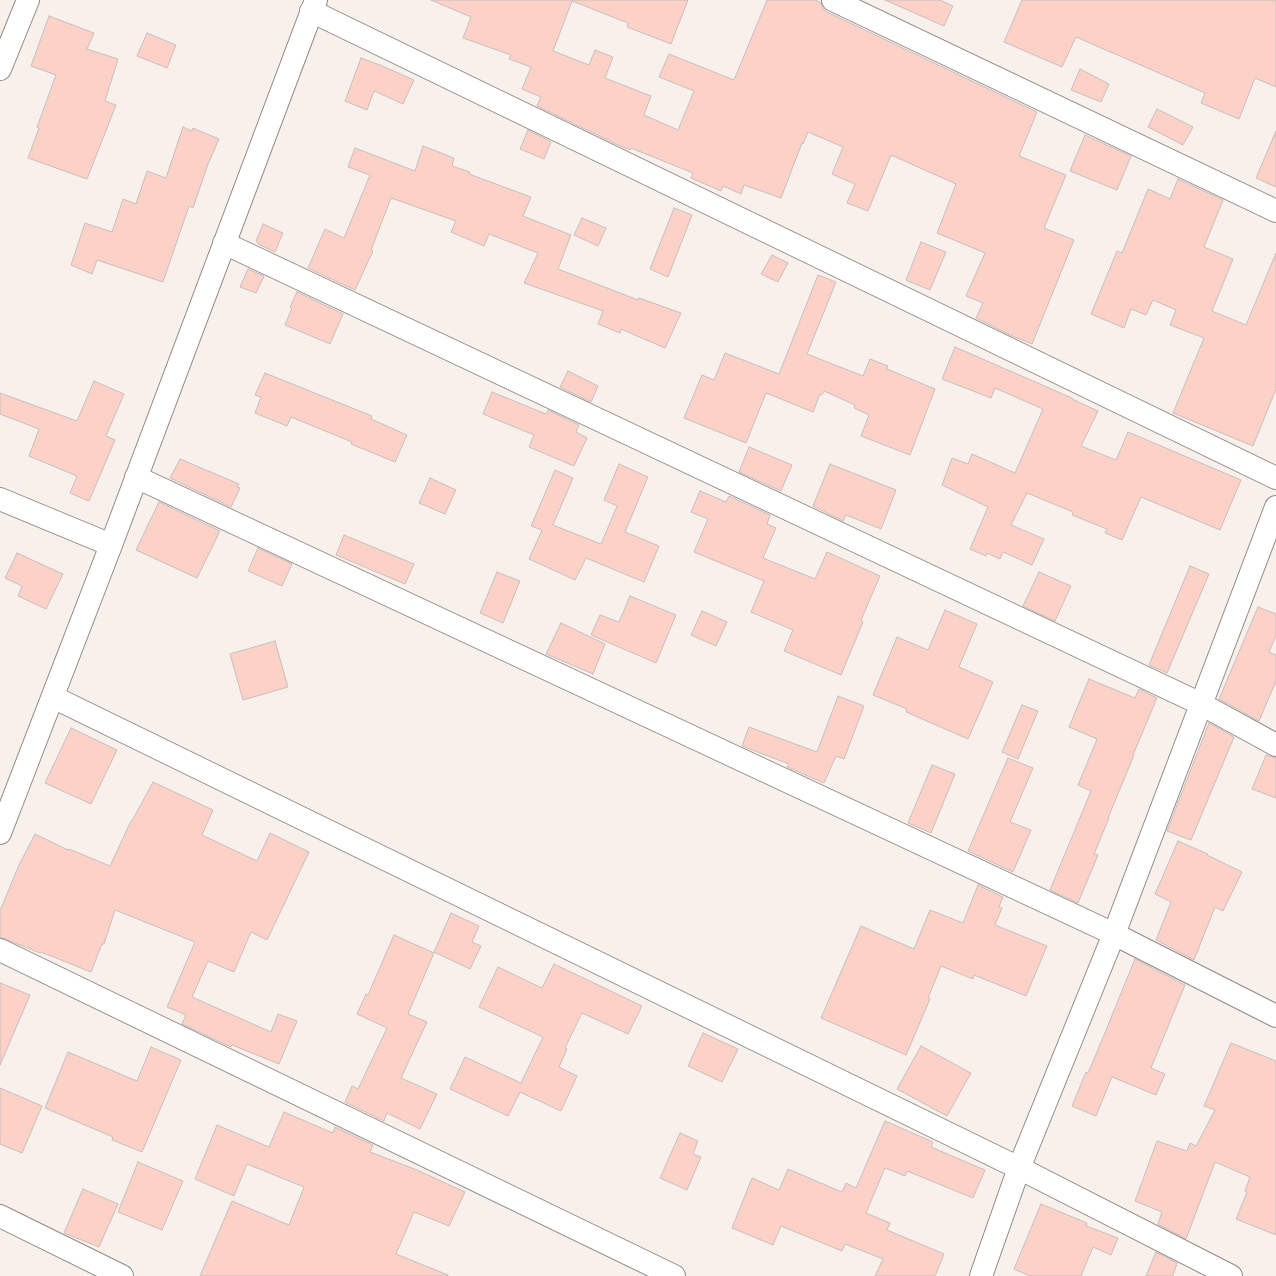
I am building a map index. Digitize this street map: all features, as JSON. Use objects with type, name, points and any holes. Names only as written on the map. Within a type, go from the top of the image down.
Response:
[{"type":"street","points":[[0,69],[28,0]]},
{"type":"street","points":[[833,0],[1276,211]]},
{"type":"street","points":[[0,833],[111,545],[313,6],[1276,478]]},
{"type":"street","points":[[224,243],[1201,704],[1276,745]]},
{"type":"street","points":[[136,477],[1114,934],[1276,1016]]},
{"type":"street","points":[[0,499],[111,545]]},
{"type":"street","points":[[981,1276],[1019,1168],[1114,934],[1276,507]]},
{"type":"street","points":[[52,697],[1019,1168],[1231,1276]]},
{"type":"street","points":[[0,950],[674,1276]]},
{"type":"street","points":[[0,1216],[122,1276]]},
{"type":"building","points":[[431,0],[688,0],[671,44],[627,27],[628,23],[572,1],[553,51],[589,65],[595,50],[613,57],[605,78],[651,96],[644,115],[678,130],[694,91],[659,77],[669,54],[734,80],[767,0],[815,0],[820,2],[827,12],[1037,112],[1019,156],[1066,175],[1044,228],[1074,240],[1032,344],[976,318],[983,303],[966,296],[985,253],[937,233],[956,184],[891,155],[868,211],[847,203],[855,184],[832,174],[843,147],[808,132],[781,198],[744,185],[741,194],[723,186],[721,191],[691,178],[693,173],[631,148],[630,150],[616,144],[537,106],[541,97],[522,89],[531,67],[509,59],[511,55],[463,38],[471,17]]},
{"type":"building","points":[[885,0],[940,0],[953,6],[944,26]]},
{"type":"building","points":[[1022,0],[1276,0],[1276,87],[1255,78],[1239,119],[1201,103],[1205,93],[1076,37],[1062,67],[1004,42]]},
{"type":"building","points":[[49,16],[94,33],[87,49],[118,59],[105,101],[116,105],[87,179],[28,158],[56,75],[31,66]]},
{"type":"building","points":[[147,33],[176,45],[167,68],[137,56]]},
{"type":"building","points":[[361,58],[414,80],[403,104],[374,91],[367,110],[345,101]]},
{"type":"building","points":[[1080,69],[1109,84],[1101,102],[1071,90]]},
{"type":"building","points":[[1157,109],[1193,127],[1183,145],[1148,127]]},
{"type":"building","points":[[183,127],[192,131],[193,128],[219,139],[193,208],[189,206],[163,282],[97,260],[92,274],[71,265],[85,223],[112,232],[123,199],[136,204],[147,171],[166,178]]},
{"type":"building","points":[[528,130],[551,142],[544,159],[520,149]]},
{"type":"building","points":[[1276,131],[1276,187],[1256,178]]},
{"type":"building","points":[[1085,135],[1131,156],[1117,190],[1070,171]]},
{"type":"building","points":[[423,146],[454,158],[452,166],[531,197],[523,216],[571,235],[558,269],[638,300],[639,298],[681,313],[665,348],[621,329],[620,333],[598,324],[603,311],[524,283],[538,253],[489,234],[484,246],[451,232],[456,221],[391,198],[371,250],[373,251],[355,290],[308,268],[325,229],[344,238],[370,175],[348,167],[355,148],[415,171]]},
{"type":"building","points":[[1178,179],[1223,200],[1204,247],[1233,259],[1212,311],[1246,325],[1276,253],[1276,389],[1253,446],[1173,413],[1204,338],[1170,325],[1176,310],[1153,300],[1146,315],[1131,309],[1124,328],[1091,314],[1117,251],[1122,253],[1148,189],[1170,199]]},
{"type":"building","points":[[674,208],[692,215],[668,277],[650,269]]},
{"type":"building","points":[[582,218],[606,228],[598,246],[574,235]]},
{"type":"building","points":[[263,224],[283,233],[275,252],[258,244],[256,241]]},
{"type":"building","points":[[921,242],[946,252],[930,290],[906,280]]},
{"type":"building","points":[[772,255],[788,263],[778,282],[761,274]]},
{"type":"building","points":[[248,269],[264,276],[256,293],[240,287]]},
{"type":"building","points":[[818,275],[836,282],[807,354],[863,376],[870,359],[888,366],[887,369],[935,389],[910,455],[861,436],[869,415],[854,408],[855,405],[824,391],[822,395],[820,394],[813,412],[766,393],[746,443],[684,418],[702,375],[714,380],[725,353],[779,374]]},
{"type":"building","points":[[297,292],[343,314],[330,344],[285,325]]},
{"type":"building","points":[[955,347],[1098,411],[1081,446],[1116,460],[1128,432],[1241,480],[1220,530],[1141,497],[1122,540],[1105,533],[1107,529],[1072,515],[1073,512],[1027,493],[1011,525],[1044,539],[1032,565],[1003,552],[1000,559],[987,553],[986,556],[970,549],[988,507],[942,485],[952,458],[968,464],[972,454],[1015,473],[1043,409],[995,388],[991,398],[942,379]]},
{"type":"building","points":[[568,371],[598,386],[591,402],[560,387]]},
{"type":"building","points":[[265,373],[372,416],[371,419],[407,435],[395,462],[291,417],[287,426],[255,413],[261,397],[255,395]]},
{"type":"building","points":[[94,381],[124,394],[106,436],[115,440],[89,501],[70,493],[77,476],[29,456],[39,429],[0,414],[0,393],[77,421]]},
{"type":"building","points":[[492,392],[546,414],[548,410],[579,425],[576,432],[587,438],[574,466],[529,447],[534,435],[483,414]]},
{"type":"building","points":[[749,447],[792,465],[781,491],[739,472]]},
{"type":"building","points":[[180,459],[239,484],[237,487],[240,488],[231,507],[170,478]]},
{"type":"building","points":[[619,464],[648,477],[625,532],[659,546],[644,582],[586,558],[575,580],[529,559],[542,530],[531,526],[555,470],[573,478],[553,525],[601,544],[617,506],[604,500]]},
{"type":"building","points":[[830,464],[896,490],[881,529],[846,515],[843,521],[813,506]]},
{"type":"building","points":[[430,478],[456,490],[445,514],[419,503]]},
{"type":"building","points":[[700,491],[726,502],[729,496],[770,515],[767,524],[776,528],[763,558],[815,579],[827,552],[880,576],[861,620],[863,622],[841,675],[784,651],[793,630],[751,612],[764,581],[694,552],[708,519],[691,512]]},
{"type":"building","points":[[159,502],[220,531],[197,578],[136,550]]},
{"type":"building","points":[[344,535],[414,564],[405,584],[336,555]]},
{"type":"building","points":[[258,548],[292,564],[282,586],[248,571]]},
{"type":"building","points":[[17,553],[63,574],[46,609],[18,596],[22,586],[5,578]]},
{"type":"building","points":[[1190,566],[1209,574],[1167,673],[1149,665]]},
{"type":"building","points":[[497,572],[520,581],[503,623],[480,613]]},
{"type":"building","points":[[1039,572],[1071,586],[1055,621],[1023,606]]},
{"type":"building","points":[[630,596],[676,615],[656,663],[591,635],[600,615],[619,622]]},
{"type":"building","points":[[1258,607],[1276,614],[1276,636],[1269,652],[1276,655],[1276,681],[1259,721],[1219,699]]},
{"type":"building","points":[[945,610],[977,624],[959,667],[993,682],[968,739],[906,712],[907,709],[873,695],[897,637],[928,650]]},
{"type":"building","points":[[702,611],[727,622],[716,646],[691,635]]},
{"type":"building","points":[[561,623],[605,644],[593,674],[546,654]]},
{"type":"building","points":[[275,641],[288,687],[243,700],[230,654]]},
{"type":"building","points":[[1089,679],[1135,698],[1139,689],[1157,698],[1094,854],[1098,855],[1078,903],[1050,890],[1091,791],[1078,785],[1097,739],[1069,727]]},
{"type":"building","points":[[838,696],[864,706],[844,759],[836,756],[824,783],[787,767],[789,764],[742,746],[749,727],[817,752]]},
{"type":"building","points":[[1022,705],[1038,711],[1018,759],[1002,752]]},
{"type":"building","points":[[1209,723],[1234,737],[1191,840],[1167,831]]},
{"type":"building","points":[[71,728],[117,750],[91,804],[45,783]]},
{"type":"building","points":[[1266,755],[1276,758],[1276,798],[1252,789]]},
{"type":"building","points":[[1008,758],[1033,768],[1010,822],[1031,830],[1013,872],[968,851]]},
{"type":"building","points":[[932,765],[955,774],[931,833],[908,823]]},
{"type":"building","points":[[153,782],[213,810],[202,835],[257,861],[270,833],[309,852],[267,940],[251,932],[234,972],[208,961],[192,997],[271,1032],[278,1014],[297,1021],[279,1064],[232,1045],[231,1047],[182,1024],[186,1015],[167,1007],[195,942],[115,910],[104,944],[102,944],[91,972],[0,937],[0,911],[19,865],[35,834],[68,850],[110,866],[131,821]]},
{"type":"building","points":[[1178,841],[1242,872],[1223,911],[1215,907],[1194,960],[1156,940],[1171,902],[1155,894]]},
{"type":"building","points":[[978,885],[1003,897],[999,907],[1002,908],[995,925],[1047,946],[1026,996],[974,975],[973,979],[941,966],[928,998],[930,999],[906,1055],[821,1018],[861,926],[914,949],[930,910],[963,923]]},
{"type":"building","points":[[451,913],[479,926],[472,942],[481,946],[470,969],[434,952]]},
{"type":"building","points":[[394,935],[434,953],[408,1014],[427,1022],[401,1078],[437,1094],[420,1129],[387,1113],[384,1121],[345,1102],[352,1086],[358,1089],[387,1028],[357,1014],[366,994],[368,995]]},
{"type":"building","points":[[1135,959],[1185,985],[1151,1068],[1165,1074],[1156,1095],[1112,1077],[1096,1116],[1072,1106],[1086,1072],[1088,1073],[1097,1052]]},
{"type":"building","points":[[554,964],[642,1006],[628,1034],[582,1013],[565,1048],[567,1049],[559,1067],[577,1076],[561,1111],[520,1092],[508,1116],[450,1089],[465,1057],[521,1083],[543,1037],[479,1007],[498,967],[542,988]]},
{"type":"building","points":[[0,983],[30,995],[0,1065]]},
{"type":"building","points":[[703,1033],[738,1049],[722,1082],[688,1066]]},
{"type":"building","points":[[1231,1043],[1276,1061],[1276,1235],[1236,1219],[1247,1192],[1245,1191],[1250,1177],[1215,1162],[1186,1239],[1158,1224],[1162,1212],[1135,1201],[1157,1141],[1187,1151],[1190,1143],[1196,1146],[1215,1110],[1204,1106]]},
{"type":"building","points":[[921,1046],[971,1073],[947,1116],[897,1089]]},
{"type":"building","points":[[151,1047],[181,1060],[142,1152],[112,1140],[113,1137],[45,1108],[68,1052],[137,1081]]},
{"type":"building","points":[[0,1088],[42,1106],[22,1153],[0,1144]]},
{"type":"building","points":[[284,1112],[333,1133],[335,1127],[373,1145],[370,1152],[417,1170],[465,1192],[449,1226],[414,1212],[396,1254],[448,1276],[200,1276],[232,1201],[289,1225],[304,1187],[247,1164],[234,1196],[195,1179],[217,1125],[269,1147]]},
{"type":"building","points":[[885,1121],[933,1142],[931,1147],[985,1170],[973,1198],[907,1171],[905,1176],[885,1168],[866,1213],[890,1223],[887,1230],[944,1254],[935,1276],[875,1276],[883,1259],[845,1244],[842,1251],[781,1226],[773,1245],[732,1228],[752,1178],[779,1190],[788,1169],[842,1192],[846,1183],[856,1188]]},
{"type":"building","points":[[680,1133],[698,1141],[693,1154],[701,1157],[687,1190],[660,1178]]},
{"type":"building","points":[[138,1162],[183,1181],[162,1230],[118,1212]]},
{"type":"building","points":[[83,1189],[118,1204],[99,1247],[64,1233]]},
{"type":"building","points":[[1041,1204],[1087,1223],[1086,1226],[1118,1238],[1111,1255],[1093,1247],[1081,1276],[1030,1276],[1014,1269]]},
{"type":"building","points":[[1156,1252],[1177,1263],[1173,1276],[1146,1276]]}]
